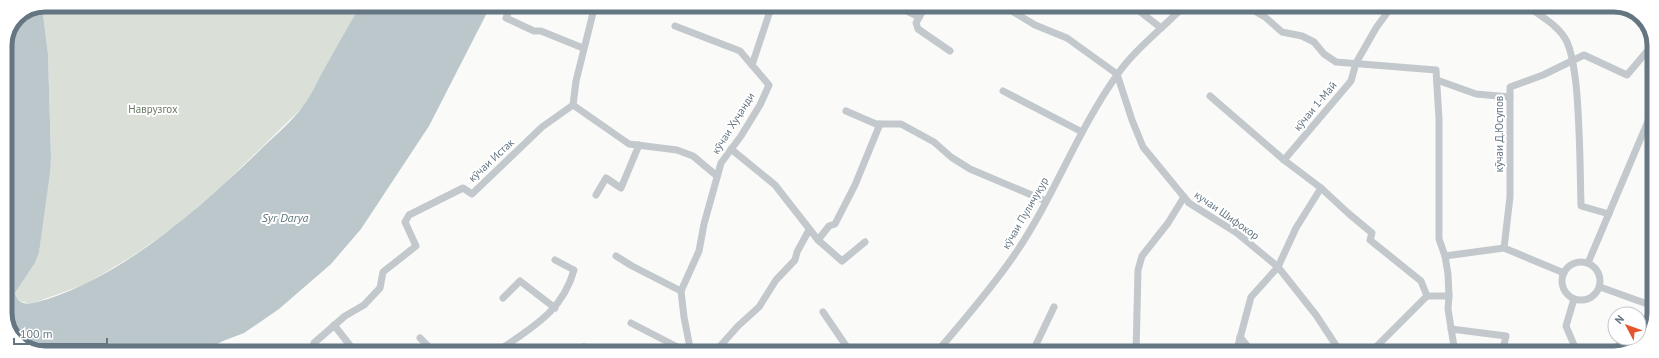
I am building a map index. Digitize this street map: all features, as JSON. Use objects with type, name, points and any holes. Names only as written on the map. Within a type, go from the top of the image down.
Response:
[{"type":"street","points":[[508,12],[506,18],[534,31],[541,30],[583,48]]},
{"type":"street","points":[[594,12],[583,48],[573,105],[629,144],[677,150],[693,156],[717,176]]},
{"type":"street","points":[[752,65],[770,12]]},
{"type":"street","points":[[909,12],[919,17]]},
{"type":"street","points":[[922,12],[916,22],[918,29],[950,52]]},
{"type":"street","points":[[1014,12],[1035,25],[1067,38],[1117,74]]},
{"type":"street","points":[[1141,12],[1161,28]]},
{"type":"street","name":"кӯчаи Пуличуқур","points":[[942,346],[1016,253],[1046,202],[1082,132],[1117,74],[1178,12]]},
{"type":"street","points":[[1256,12],[1265,17],[1282,32],[1302,36],[1314,42],[1324,54],[1336,62],[1436,70],[1439,119],[1439,239],[1445,256],[1450,296],[1448,308],[1454,346]]},
{"type":"street","name":"кӯчаи 1-Май","points":[[1284,160],[1351,81],[1356,63],[1376,28],[1388,12]]},
{"type":"street","points":[[1535,12],[1556,27],[1567,41],[1572,60],[1578,107],[1580,206],[1609,214]]},
{"type":"street","name":"кӯчаи Хуҷанди","points":[[675,26],[740,51],[768,85],[760,105],[721,163],[704,224],[699,251],[681,291]]},
{"type":"street","points":[[1572,60],[1584,55],[1627,75],[1647,51]]},
{"type":"street","name":"кӯчаи Д.Юсупов","points":[[1504,248],[1510,196],[1510,88],[1543,75],[1572,60]]},
{"type":"street","name":"кучаи Шифокор","points":[[1117,74],[1132,120],[1143,147],[1184,198],[1237,233],[1278,267],[1316,315],[1336,346]]},
{"type":"street","points":[[1437,80],[1476,94],[1510,97]]},
{"type":"street","points":[[1003,90],[1082,132]]},
{"type":"street","points":[[1210,96],[1284,160],[1322,188],[1372,233],[1370,240],[1421,281],[1427,296]]},
{"type":"street","name":"кӯчаи Истак","points":[[313,346],[314,343],[345,316],[364,305],[380,288],[383,272],[416,246],[405,222],[409,215],[463,188],[472,194],[542,127],[573,105]]},
{"type":"street","points":[[846,111],[880,124],[901,124],[934,142],[951,157],[970,169],[1046,202]]},
{"type":"street","points":[[1588,263],[1647,123]]},
{"type":"street","points":[[818,240],[829,226],[835,224],[855,185],[880,124]]},
{"type":"street","points":[[596,195],[606,178],[621,188],[639,145]]},
{"type":"street","points":[[731,148],[775,185],[809,230],[842,261],[865,242]]},
{"type":"street","points":[[1238,346],[1251,297],[1278,267],[1296,228],[1322,188]]},
{"type":"street","points":[[1136,346],[1138,270],[1142,256],[1168,223],[1184,198]]},
{"type":"street","points":[[720,346],[738,326],[759,307],[776,280],[795,260],[797,252],[809,230]]},
{"type":"street","points":[[1445,256],[1504,248],[1564,273]]},
{"type":"street","points":[[616,256],[632,266],[681,291],[689,346]]},
{"type":"street","points":[[506,346],[538,324],[555,308],[572,279],[574,270],[555,260]]},
{"type":"street","points":[[1574,263],[1588,263],[1595,267],[1599,273],[1601,280],[1600,287],[1596,294],[1590,299],[1582,301],[1574,299],[1567,295],[1563,288],[1562,281],[1564,273],[1568,267],[1574,263]]},
{"type":"street","points":[[503,298],[520,280],[555,308]]},
{"type":"street","points":[[1600,287],[1647,303]]},
{"type":"street","points":[[1377,346],[1427,296],[1450,296]]},
{"type":"street","points":[[1574,299],[1566,326],[1574,346]]},
{"type":"street","points":[[1035,346],[1054,307]]},
{"type":"street","points":[[823,312],[846,346]]},
{"type":"street","points":[[631,323],[669,346]]},
{"type":"street","points":[[334,325],[350,346]]},
{"type":"street","points":[[1451,329],[1506,336],[1504,346]]},
{"type":"street","points":[[420,338],[428,346]]},
{"type":"street","points":[[1240,338],[1247,346]]},
{"type":"green space","name":"Наврузгох","points":[[43,12],[45,12],[357,12],[304,106],[223,185],[173,228],[131,257],[86,284],[31,304],[20,301],[16,297],[15,293],[35,263],[39,253],[51,157],[48,54]]},
{"type":"water","name":"Syr Darya","points":[[43,12],[48,54],[51,157],[39,253],[35,263],[15,293],[20,302],[29,304],[48,299],[77,288],[105,273],[133,256],[186,217],[235,174],[294,118],[309,97],[357,12],[487,12],[429,126],[361,229],[331,264],[279,309],[244,333],[213,346],[45,346],[29,342],[20,335],[12,315],[12,45],[15,33],[22,22],[33,15]]}]
